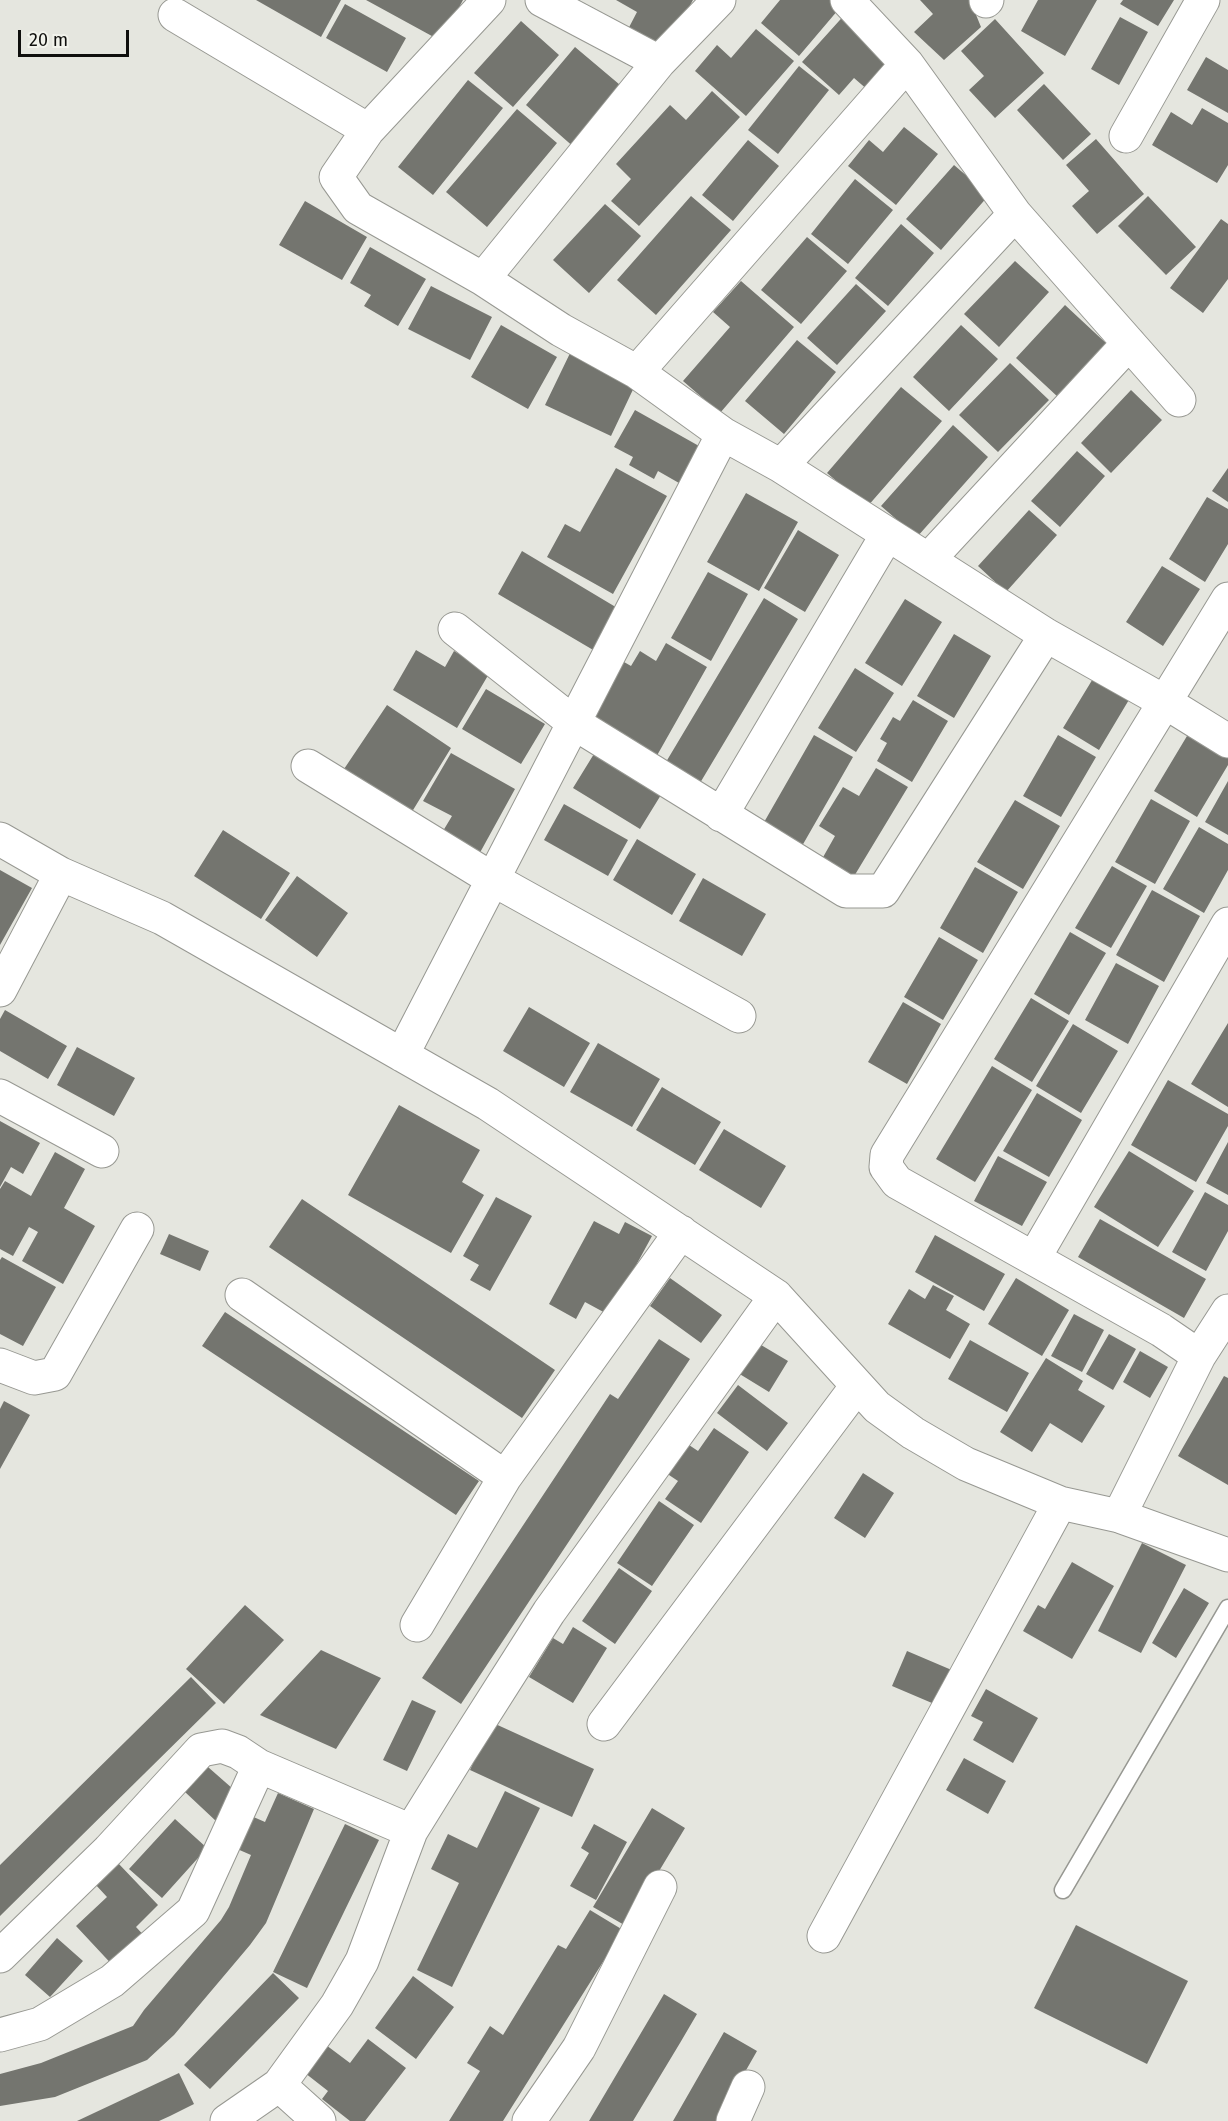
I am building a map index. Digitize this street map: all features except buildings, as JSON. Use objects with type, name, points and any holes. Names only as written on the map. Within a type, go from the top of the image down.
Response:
[{"type":"street","points":[[489,0],[368,129],[336,177],[358,208],[483,279],[561,330],[637,372],[723,434],[781,466],[1046,636],[1165,702],[1228,741]]},
{"type":"street","points":[[542,0],[659,62]]},
{"type":"street","points":[[483,279],[659,62],[719,0]]},
{"type":"street","points":[[847,0],[907,64],[1015,214],[1179,400]]},
{"type":"street","points":[[1126,136],[1203,0]]},
{"type":"street","points":[[175,15],[368,129]]},
{"type":"street","points":[[637,372],[907,64]]},
{"type":"street","points":[[781,466],[1015,214]]},
{"type":"street","points":[[929,560],[1129,343]]},
{"type":"street","points":[[402,1055],[723,434]]},
{"type":"street","points":[[721,815],[887,535]]},
{"type":"street","points":[[1199,1356],[1161,1330],[897,1182],[886,1167],[887,1155],[1228,599]]},
{"type":"street","points":[[455,629],[574,723],[846,891],[883,891],[1046,636]]},
{"type":"street","points":[[309,766],[494,880],[739,1016]]},
{"type":"street","points":[[0,839],[61,874],[162,918],[488,1104],[776,1296],[877,1407],[914,1433],[966,1464],[1060,1503],[1119,1516],[1228,1555]]},
{"type":"street","points":[[0,990],[61,874]]},
{"type":"street","points":[[1034,1258],[1228,924]]},
{"type":"street","points":[[0,1096],[102,1151]]},
{"type":"street","points":[[0,1365],[34,1378],[55,1374],[137,1229]]},
{"type":"street","points":[[417,1625],[505,1477],[681,1232]]},
{"type":"street","points":[[242,1295],[505,1477]]},
{"type":"street","points":[[227,2121],[279,2085],[337,2005],[362,1960],[411,1832],[549,1612],[776,1296]]},
{"type":"street","points":[[1119,1516],[1199,1356],[1228,1311]]},
{"type":"street","points":[[604,1724],[857,1386]]},
{"type":"street","points":[[824,1936],[1060,1503]]},
{"type":"street","points":[[0,1956],[109,1850],[201,1750],[222,1746],[238,1752],[260,1766],[411,1832]]},
{"type":"street","points":[[0,2035],[40,2024],[112,1982],[193,1911],[260,1766]]},
{"type":"street","points":[[529,2121],[579,2048],[660,1887]]},
{"type":"street","points":[[279,2085],[320,2121]]},
{"type":"street","points":[[733,2121],[748,2087]]},
{"type":"lane","points":[[1063,1890],[1228,1608]]}]
